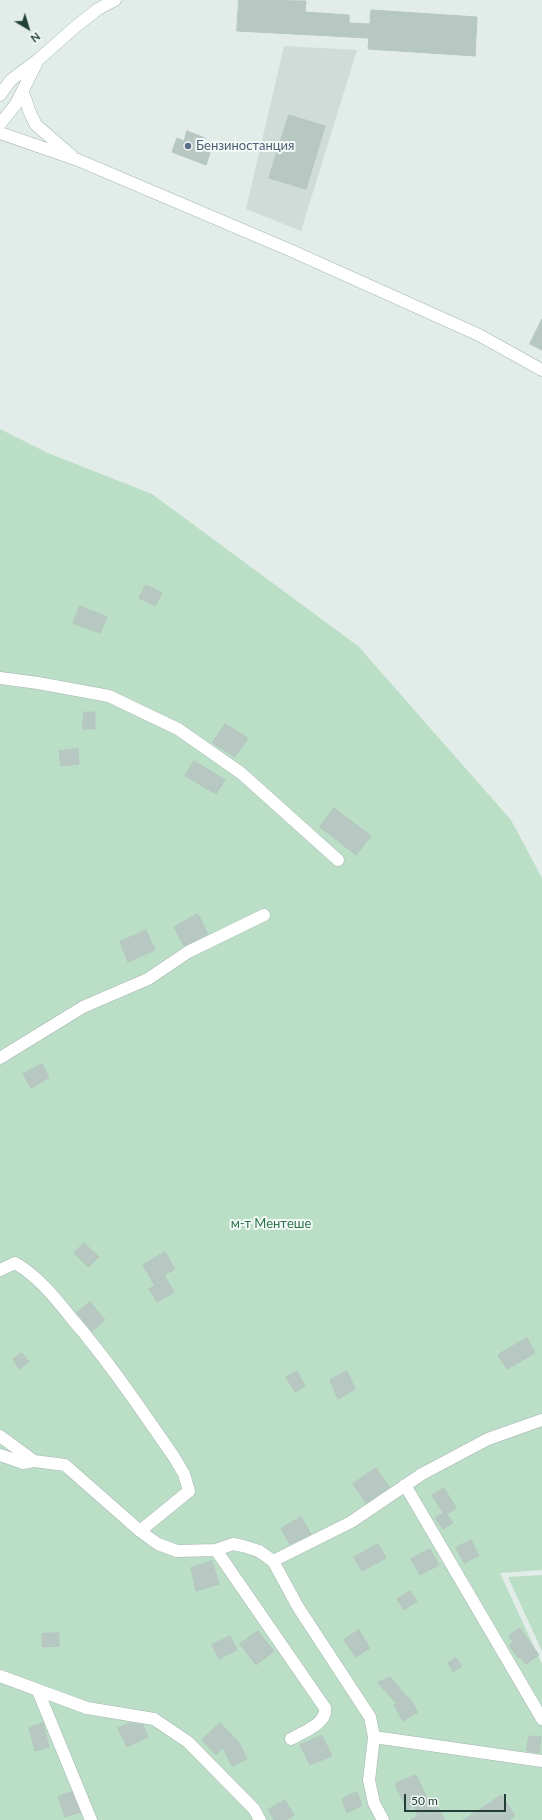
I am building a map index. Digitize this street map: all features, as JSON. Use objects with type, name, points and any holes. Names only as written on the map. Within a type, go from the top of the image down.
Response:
[{"type":"street","points":[[0,95],[5,82],[38,59],[98,9],[115,0]]},
{"type":"street","points":[[0,124],[23,92],[38,59]]},
{"type":"street","points":[[23,92],[36,125],[48,137],[78,160]]},
{"type":"street","points":[[0,133],[78,160],[292,251],[464,329],[542,370]]},
{"type":"street","points":[[0,678],[46,684],[109,696],[178,729],[241,773],[338,860]]},
{"type":"street","points":[[0,1058],[83,1007],[148,978],[188,952],[264,915]]},
{"type":"street","points":[[0,1270],[15,1263],[27,1270],[56,1299],[95,1346],[170,1451],[184,1474],[189,1491],[140,1531]]},
{"type":"street","points":[[273,1561],[351,1522],[422,1474],[488,1439],[542,1420]]},
{"type":"street","points":[[0,1436],[34,1461]]},
{"type":"street","points":[[0,1455],[23,1463],[34,1461],[65,1465],[140,1531],[158,1544],[177,1551],[216,1550],[233,1544],[259,1551],[273,1561],[298,1607],[370,1717],[374,1737],[369,1780],[374,1803],[383,1820]]},
{"type":"street","points":[[406,1485],[542,1720]]},
{"type":"street","points":[[216,1550],[325,1708],[325,1714],[322,1720],[292,1739]]},
{"type":"street","points":[[0,1676],[87,1708],[154,1719],[188,1742],[254,1809],[260,1820]]},
{"type":"street","points":[[38,1691],[91,1820]]},
{"type":"street","points":[[374,1737],[542,1761]]},
{"type":"shaded area","points":[[284,46],[357,50],[301,231],[246,209]]},
{"type":"green space","name":"м-т Ментeше","points":[[0,429],[48,453],[152,494],[358,646],[511,820],[542,878],[542,1570],[500,1573],[542,1664],[542,1820],[0,1820]]},
{"type":"green space","points":[[542,1575],[542,1651],[508,1577]]},
{"type":"building","points":[[239,0],[306,1],[305,12],[349,15],[349,23],[370,24],[371,10],[477,17],[475,56],[368,49],[369,38],[237,31]]},
{"type":"building","points":[[289,115],[325,126],[306,189],[269,178]]},
{"type":"building","points":[[187,131],[205,138],[200,149],[210,153],[206,165],[172,152],[177,138],[184,141]]},
{"type":"building","points":[[542,319],[542,350],[530,344]]},
{"type":"building","points":[[146,585],[162,593],[155,606],[139,598]]},
{"type":"building","points":[[80,606],[107,617],[100,633],[73,623]]},
{"type":"building","points":[[84,712],[95,712],[95,729],[83,729]]},
{"type":"building","points":[[225,724],[248,738],[235,757],[213,743]]},
{"type":"building","points":[[78,749],[79,764],[61,766],[59,751]]},
{"type":"building","points":[[194,761],[225,780],[216,794],[185,776]]},
{"type":"building","points":[[334,808],[371,836],[356,855],[320,827]]},
{"type":"building","points":[[198,914],[208,934],[184,946],[174,927]]},
{"type":"building","points":[[146,930],[155,950],[128,962],[120,942]]},
{"type":"building","points":[[42,1064],[49,1078],[31,1088],[23,1074]]},
{"type":"building","points":[[84,1243],[99,1257],[88,1267],[74,1253]]},
{"type":"building","points":[[165,1252],[175,1269],[164,1275],[174,1292],[157,1302],[149,1289],[155,1286],[143,1265]]},
{"type":"building","points":[[90,1302],[105,1320],[92,1331],[77,1313]]},
{"type":"building","points":[[527,1338],[535,1353],[507,1369],[498,1355]]},
{"type":"building","points":[[22,1353],[29,1362],[19,1369],[13,1359]]},
{"type":"building","points":[[297,1371],[305,1386],[295,1392],[286,1377]]},
{"type":"building","points":[[347,1371],[355,1389],[338,1399],[330,1380]]},
{"type":"building","points":[[376,1468],[389,1487],[366,1503],[353,1484]]},
{"type":"building","points":[[444,1488],[456,1508],[447,1514],[453,1523],[443,1529],[435,1518],[443,1513],[432,1495]]},
{"type":"building","points":[[301,1517],[311,1534],[290,1544],[281,1529]]},
{"type":"building","points":[[471,1540],[479,1556],[464,1563],[456,1548]]},
{"type":"building","points":[[378,1544],[386,1558],[362,1571],[354,1557]]},
{"type":"building","points":[[430,1549],[439,1565],[420,1575],[411,1559]]},
{"type":"building","points":[[212,1561],[219,1584],[196,1591],[191,1568]]},
{"type":"building","points":[[410,1591],[417,1601],[404,1610],[397,1599]]},
{"type":"building","points":[[520,1628],[539,1655],[526,1664],[520,1657],[518,1658],[509,1645],[513,1642],[509,1636]]},
{"type":"building","points":[[359,1630],[370,1648],[356,1657],[344,1640]]},
{"type":"building","points":[[258,1631],[274,1651],[256,1665],[240,1644]]},
{"type":"building","points":[[59,1633],[59,1646],[42,1647],[42,1634]]},
{"type":"building","points":[[230,1636],[237,1650],[219,1659],[212,1645]]},
{"type":"building","points":[[456,1658],[462,1666],[453,1672],[448,1663]]},
{"type":"building","points":[[390,1677],[408,1698],[409,1697],[418,1712],[403,1721],[394,1705],[397,1704],[378,1683]]},
{"type":"building","points":[[43,1723],[49,1747],[35,1751],[29,1728]]},
{"type":"building","points":[[130,1723],[143,1725],[148,1737],[127,1747],[118,1728]]},
{"type":"building","points":[[220,1723],[238,1741],[247,1759],[232,1766],[223,1748],[216,1755],[202,1740]]},
{"type":"building","points":[[322,1736],[332,1756],[310,1765],[300,1745]]},
{"type":"building","points":[[529,1736],[541,1737],[539,1753],[527,1751]]},
{"type":"building","points":[[416,1775],[432,1809],[437,1806],[445,1820],[410,1820],[418,1816],[413,1805],[407,1810],[395,1784]]},
{"type":"building","points":[[72,1792],[80,1812],[65,1817],[58,1797]]},
{"type":"building","points":[[357,1792],[362,1805],[347,1813],[342,1799]]},
{"type":"building","points":[[502,1795],[515,1816],[509,1820],[464,1820]]},
{"type":"building","points":[[285,1800],[294,1815],[286,1820],[274,1820],[268,1810]]},
{"type":"place","name":"Бензиностанция","points":[[188,146]]}]
